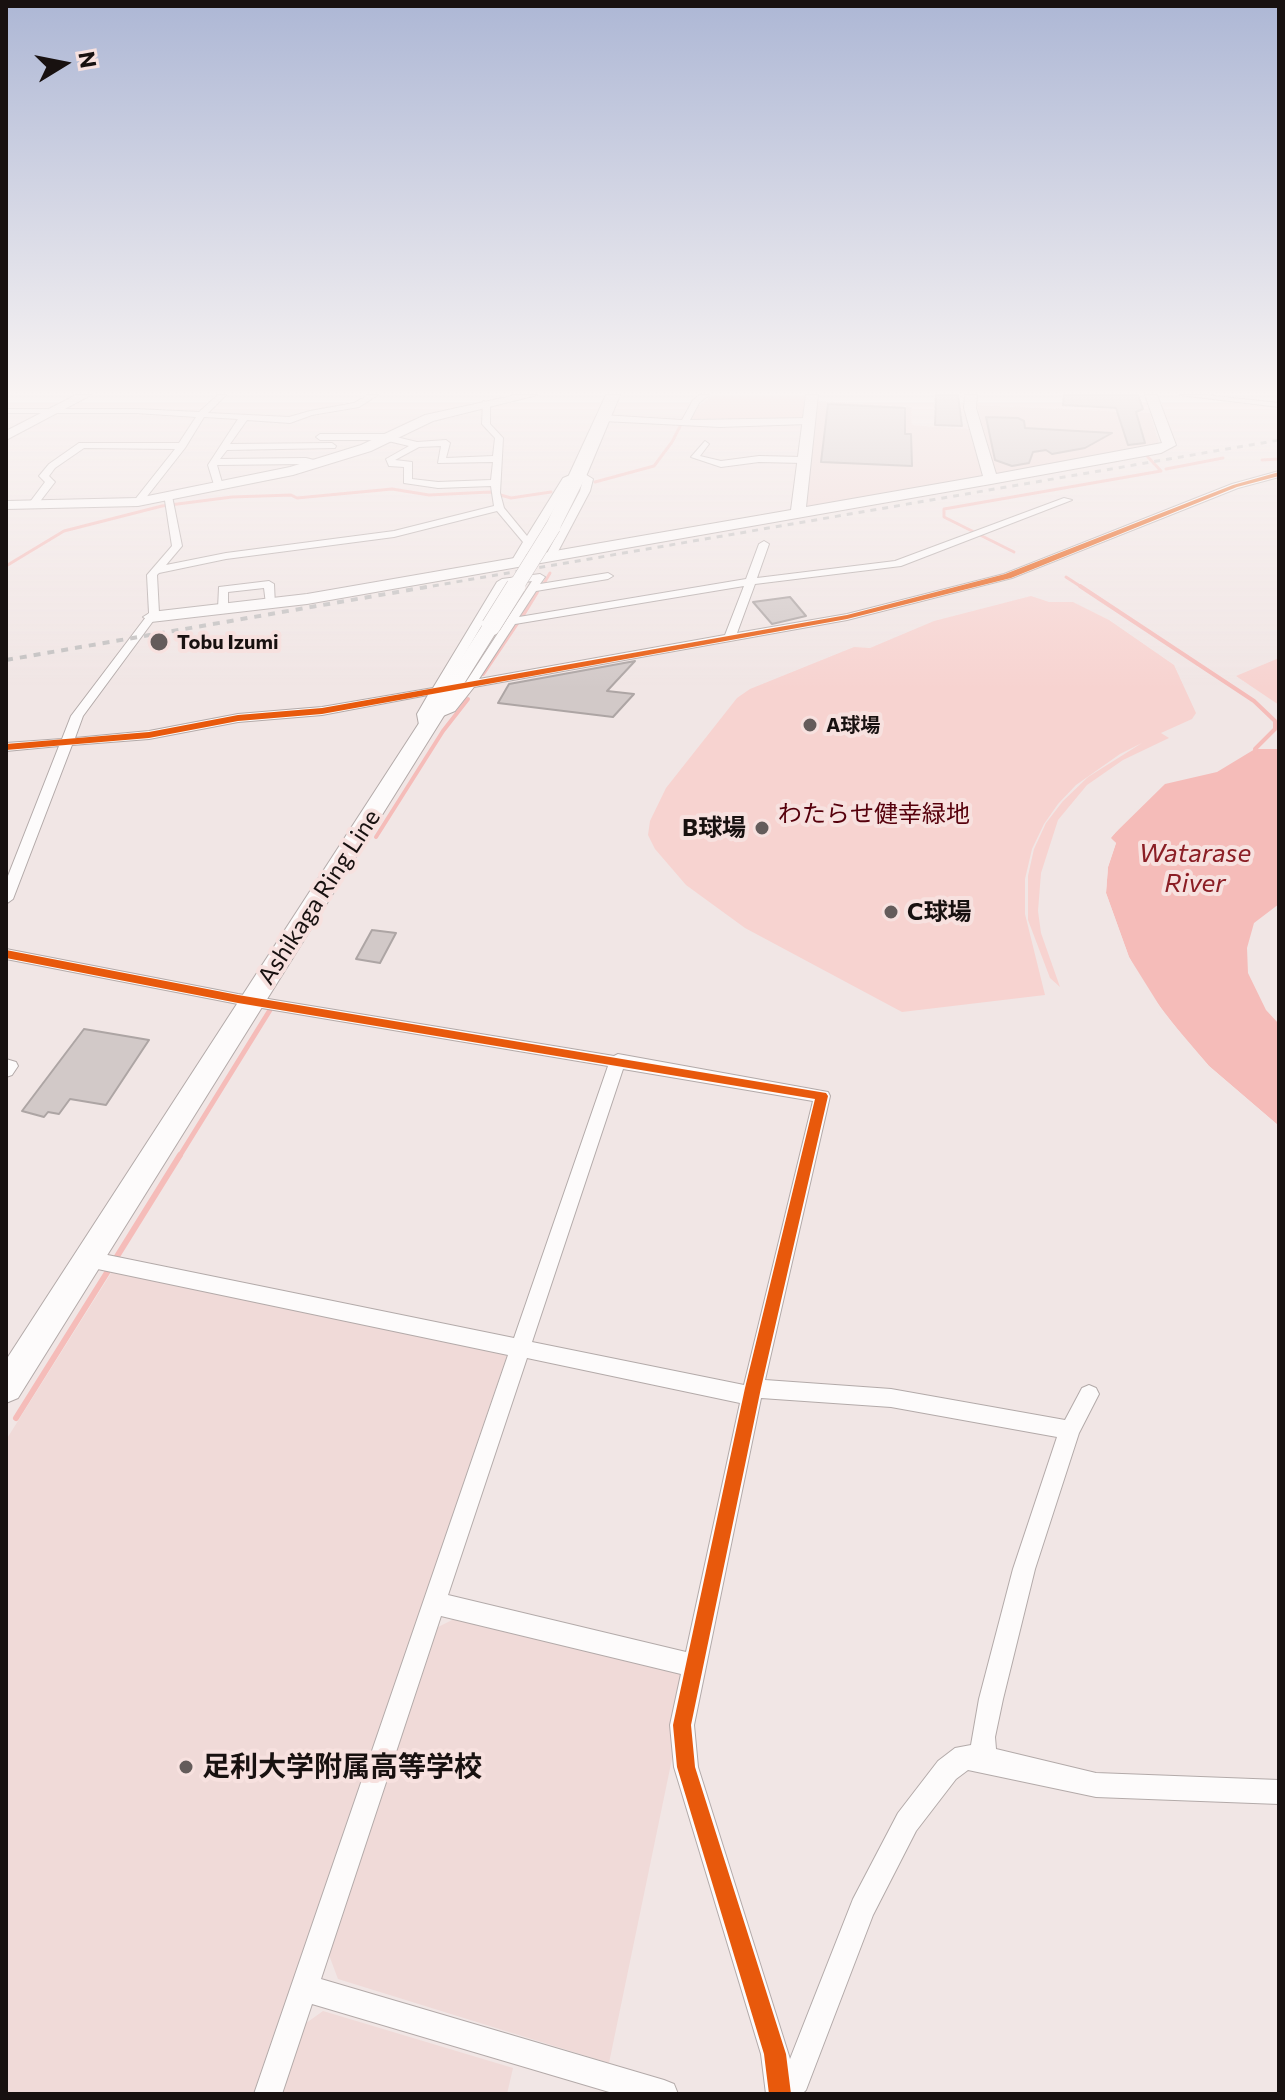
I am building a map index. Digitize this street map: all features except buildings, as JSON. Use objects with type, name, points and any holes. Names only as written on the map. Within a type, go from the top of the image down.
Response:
[{"type":"main road","name":"Ashikaga Ring Line","points":[[6,1388],[454,687],[500,624],[570,493]]},
{"type":"street","points":[[32,506],[42,493]]},
{"type":"street","points":[[138,502],[145,493]]},
{"type":"street","points":[[6,505],[138,502],[182,493]]},
{"type":"street","points":[[497,493],[499,508],[525,540],[531,541]]},
{"type":"street","points":[[516,562],[559,493]]},
{"type":"street","points":[[550,557],[584,493]]},
{"type":"street","points":[[798,513],[800,493]]},
{"type":"street","points":[[151,617],[271,604],[915,493]]},
{"type":"street","points":[[6,747],[149,735],[238,718],[322,711],[847,617],[1008,576],[1208,493]]},
{"type":"street","points":[[6,899],[66,743],[84,705],[151,617],[154,571],[177,546],[167,496]]},
{"type":"street","points":[[500,624],[598,597],[897,564],[1067,500]]},
{"type":"street","points":[[154,571],[226,556],[394,534],[499,508]]},
{"type":"street","points":[[730,638],[764,544]]},
{"type":"street","points":[[532,589],[608,576],[598,597]]},
{"type":"street","points":[[454,687],[502,582],[540,577],[500,624]]},
{"type":"street","points":[[6,954],[253,1000],[822,1096],[752,1392],[693,1665],[682,1748],[775,2054],[781,2094]]},
{"type":"street","points":[[268,2094],[618,1060]]},
{"type":"street","points":[[88,1259],[752,1392],[891,1398],[1070,1430]]},
{"type":"street","points":[[984,1759],[983,1737],[991,1699],[1024,1569],[1070,1430],[1089,1394]]},
{"type":"street","points":[[436,1603],[693,1665]]},
{"type":"street","points":[[781,2094],[796,2080],[862,1908],[907,1822],[947,1770],[964,1757],[1096,1785],[1279,1792]]},
{"type":"street","points":[[305,1988],[664,2094]]},
{"type":"shaded area","points":[[807,493],[891,493],[805,508]]},
{"type":"shaded area","name":"足利大学附属高等学校","points":[[113,1270],[508,1353],[255,2094],[6,2094],[6,1440]]},
{"type":"shaded area","name":"足利大学附属高等学校","points":[[454,1619],[682,1673],[672,1719],[673,1754],[609,2063],[338,1979],[329,1955],[438,1627]]},
{"type":"shaded area","points":[[323,2011],[513,2068],[507,2094],[281,2094],[302,2026]]},
{"type":"green space","name":"わたらせ健幸緑地","points":[[1031,596],[1049,602],[1073,602],[1109,620],[1174,665],[1196,713],[1192,719],[1161,733],[1169,738],[1123,760],[1087,785],[1058,820],[1041,873],[1038,911],[1041,933],[1060,987],[1050,978],[1028,920],[1028,876],[1034,849],[1046,823],[1063,801],[1088,777],[1142,743],[1120,754],[1076,785],[1044,824],[1032,849],[1025,879],[1025,914],[1045,995],[902,1012],[745,928],[686,885],[655,849],[648,835],[650,821],[666,788],[737,698],[750,689],[854,647],[870,648],[934,621]]},
{"type":"green space","points":[[1279,658],[1279,705],[1236,676]]},
{"type":"water","name":"Watarase River","points":[[1255,749],[1279,749],[1279,904],[1254,923],[1247,948],[1248,973],[1266,1010],[1279,1024],[1279,1126],[1209,1066],[1164,1013],[1129,957],[1106,893],[1108,867],[1116,843],[1110,838],[1165,784],[1217,772]]},
{"type":"pier","points":[[1145,797],[1111,838],[1116,843],[1108,867],[1106,893],[1129,957],[1145,987],[1185,1039],[1209,1066],[1279,1126],[1279,1130],[1205,1069],[1160,1015],[1125,958],[1102,894],[1104,867],[1111,844],[1106,838]]},
{"type":"waterway","points":[[6,566],[64,531],[162,506],[232,497],[291,495],[297,498],[350,493]]},
{"type":"waterway","points":[[417,493],[470,493]]},
{"type":"waterway","points":[[494,493],[511,498],[544,493]]},
{"type":"waterway","points":[[1014,552],[944,517],[944,509],[1035,493]]},
{"type":"waterway","points":[[543,585],[550,573]]},
{"type":"waterway","points":[[1066,577],[1083,588]]},
{"type":"waterway","points":[[1080,586],[1254,701],[1275,721],[1275,729],[1255,749],[1256,753]]},
{"type":"waterway","points":[[523,615],[537,592]]},
{"type":"waterway","points":[[483,674],[518,622]]},
{"type":"waterway","points":[[376,837],[443,731],[468,699]]},
{"type":"waterway","points":[[179,1157],[270,1010]]},
{"type":"waterway","points":[[116,1258],[180,1155]]},
{"type":"waterway","points":[[16,1418],[108,1271]]},
{"type":"railway","points":[[421,588],[972,493]]},
{"type":"railway","points":[[6,660],[432,586]]},
{"type":"cycle path","points":[[6,747],[149,735],[238,718],[322,711],[847,617],[1008,576],[1217,493]]},
{"type":"cycle path","points":[[6,954],[238,999],[822,1096],[753,1388],[682,1725],[686,1767],[775,2054],[780,2094]]},
{"type":"place","name":"Tobu Izumi","points":[[159,642]]},
{"type":"place","name":"A球場","points":[[810,725]]},
{"type":"place","name":"B球場","points":[[762,828]]},
{"type":"place","name":"C球場","points":[[891,912]]},
{"type":"place","name":"足利大学附属高等学校","points":[[186,1767]]}]
